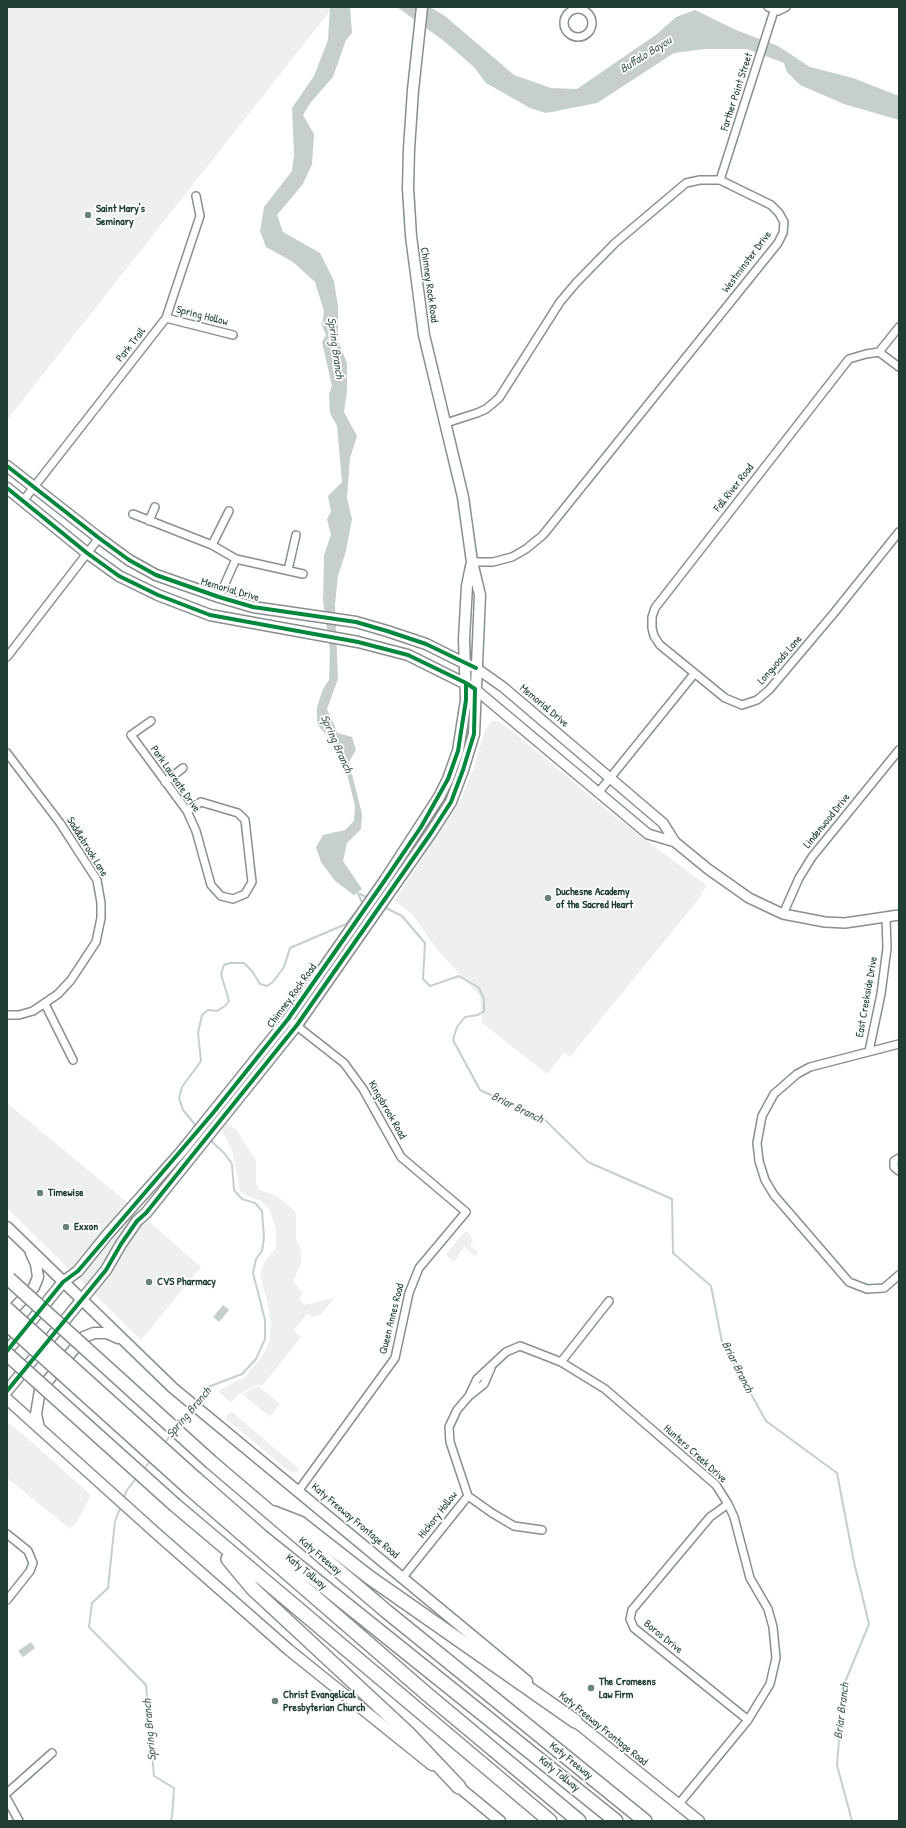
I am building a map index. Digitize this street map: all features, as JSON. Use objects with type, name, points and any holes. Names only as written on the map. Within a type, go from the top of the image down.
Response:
[{"type":"highway","name":"Katy Freeway","points":[[8,1278],[265,1509],[386,1611],[645,1821]]},
{"type":"highway","name":"Katy Tollway","points":[[7,1309],[193,1484],[261,1536],[616,1821]]},
{"type":"highway","name":"Katy Tollway","points":[[7,1324],[193,1484],[428,1695],[579,1821]]},
{"type":"highway","points":[[7,1353],[205,1532],[550,1821]]},
{"type":"highway","points":[[265,1509],[300,1523],[369,1577],[575,1721]]},
{"type":"highway","points":[[205,1532],[253,1588],[408,1733],[459,1787]]},
{"type":"main road","name":"Chimney Rock Road","points":[[7,1353],[63,1282],[78,1271],[107,1234],[140,1200],[181,1152],[336,959],[390,883],[431,833],[451,802],[463,770],[474,734],[480,595],[472,562],[463,497],[424,336],[411,236],[408,188],[409,149],[422,7]]},
{"type":"main road","name":"Memorial Drive","points":[[7,466],[129,560],[156,575],[218,597],[254,607],[356,622],[387,631],[426,644],[476,668]]},
{"type":"main road","name":"Memorial Drive","points":[[7,488],[87,553],[119,576],[166,598],[210,615],[358,642],[408,655],[466,683],[475,689]]},
{"type":"main road","name":"Chimney Rock Road","points":[[390,883],[448,779],[458,751],[466,700],[465,663],[467,586],[472,562]]},
{"type":"main road","points":[[421,827],[431,833]]},
{"type":"main road","name":"Chimney Rock Road","points":[[7,1391],[106,1270],[121,1244],[137,1221],[150,1208],[297,1025],[336,959]]},
{"type":"main road","points":[[140,1200],[150,1208]]},
{"type":"main road","name":"Katy Freeway Frontage Road","points":[[7,1227],[173,1388],[225,1432],[299,1490],[575,1721],[699,1821]]},
{"type":"main road","points":[[7,1316],[34,1287],[38,1277],[36,1264],[29,1248]]},
{"type":"main road","points":[[39,1428],[36,1414],[36,1404],[40,1390],[84,1337],[94,1333],[107,1333],[124,1340]]},
{"type":"main road","points":[[7,1399],[157,1534],[290,1650],[500,1821]]},
{"type":"street","name":"Farther Point Street","points":[[720,180],[772,20],[771,9],[782,10],[786,7]]},
{"type":"street","name":"Westminster Drive","points":[[446,423],[486,409],[498,398],[560,302],[614,243],[686,183],[700,180],[720,180],[771,205],[779,213],[784,222],[783,233],[778,242],[543,535],[526,549],[512,557],[494,562],[472,562]]},
{"type":"street","name":"Park Trail","points":[[23,501],[166,318],[200,216],[196,196]]},
{"type":"street","name":"Spring Hollow","points":[[166,318],[233,335]]},
{"type":"street","points":[[899,327],[879,352],[899,367]]},
{"type":"street","name":"Fall River Road","points":[[694,674],[660,645],[654,636],[652,617],[656,608],[849,359],[879,352]]},
{"type":"street","points":[[149,521],[155,507]]},
{"type":"street","points":[[212,544],[229,511]]},
{"type":"street","points":[[133,514],[212,544],[236,559],[303,574]]},
{"type":"street","name":"Longwoods Lane","points":[[694,674],[725,698],[742,705],[757,700],[769,690],[834,613],[899,532]]},
{"type":"street","points":[[288,570],[296,535]]},
{"type":"street","points":[[7,657],[99,538]]},
{"type":"street","points":[[218,597],[236,559]]},
{"type":"street","name":"Memorial Drive","points":[[476,668],[503,687],[663,824],[675,842],[708,869],[749,898],[783,914],[825,922],[845,923],[899,915]]},
{"type":"street","points":[[598,792],[694,674]]},
{"type":"street","name":"Memorial Drive","points":[[475,689],[648,834],[675,842]]},
{"type":"street","name":"Park Laureate Drive","points":[[151,721],[131,735],[187,811],[196,831],[211,885],[221,896],[233,899],[245,894],[252,882],[245,820],[238,813],[223,807],[201,802],[187,811]]},
{"type":"street","name":"Lindenwood Drive","points":[[783,914],[799,878],[812,857],[899,750]]},
{"type":"street","name":"Saddlebrook Lane","points":[[7,753],[83,858],[97,880],[101,903],[101,923],[96,942],[86,960],[71,980],[45,1004],[33,1011],[19,1015],[7,1015]]},
{"type":"street","points":[[165,782],[183,768]]},
{"type":"street","name":"East Creekside Drive","points":[[886,918],[886,948],[882,986],[869,1051],[810,1067],[797,1074],[774,1094],[762,1116],[757,1142],[759,1161],[766,1180],[774,1195],[849,1282],[867,1289],[884,1288],[899,1275]]},
{"type":"street","points":[[45,1004],[73,1060]]},
{"type":"street","name":"Kingsbrook Road","points":[[288,1019],[344,1063],[363,1089],[401,1157],[466,1212]]},
{"type":"street","points":[[869,1051],[899,1044]]},
{"type":"street","points":[[899,1158],[894,1161],[894,1167],[899,1171]]},
{"type":"street","name":"Queen Annes Road","points":[[299,1490],[395,1358],[409,1293],[419,1268],[466,1212]]},
{"type":"street","points":[[561,1362],[609,1301]]},
{"type":"street","name":"Hickory Hollow","points":[[403,1577],[468,1496],[450,1442],[449,1427],[457,1410],[469,1396],[477,1379],[506,1352],[520,1346],[561,1362]]},
{"type":"street","name":"Hunters Creek Drive","points":[[561,1362],[605,1389],[716,1485],[734,1517],[750,1578],[768,1609],[773,1627],[776,1658],[770,1684],[748,1720],[678,1805]]},
{"type":"street","points":[[468,1496],[514,1526],[542,1530]]},
{"type":"street","name":"Boros Drive","points":[[728,1504],[710,1517],[632,1610],[630,1619],[634,1628],[748,1720]]},
{"type":"street","points":[[7,1534],[28,1552],[33,1563],[30,1571],[7,1600]]},
{"type":"street","points":[[7,1793],[52,1753]]},
{"type":"street","points":[[7,1799],[19,1821]]},
{"type":"shaded area","name":"Saint Mary's Seminary","points":[[7,7],[330,7],[330,11],[7,420]]},
{"type":"shaded area","name":"Duchesne Academy of the Sacred Heart","points":[[492,721],[498,721],[512,731],[613,815],[707,886],[701,894],[702,895],[570,1057],[564,1053],[547,1074],[482,1023],[480,996],[438,951],[412,914],[394,901],[461,799],[473,770],[485,730]]},
{"type":"shaded area","points":[[7,1103],[128,1203],[201,1267],[141,1340],[7,1208]]},
{"type":"shaded area","points":[[227,1123],[236,1129],[256,1161],[256,1183],[259,1190],[277,1196],[296,1212],[296,1240],[300,1247],[302,1260],[293,1283],[303,1292],[299,1299],[304,1305],[336,1297],[320,1315],[314,1317],[307,1314],[294,1330],[301,1337],[262,1386],[257,1385],[238,1395],[231,1403],[218,1391],[245,1377],[265,1352],[270,1339],[271,1325],[269,1309],[260,1274],[265,1261],[276,1248],[276,1229],[269,1209],[260,1200],[249,1197],[240,1191],[233,1153],[222,1129]]},
{"type":"shaded area","points":[[467,1231],[473,1242],[470,1246],[478,1252],[475,1256],[464,1247],[454,1262],[446,1255],[464,1232]]},
{"type":"shaded area","points":[[258,1386],[280,1404],[270,1417],[242,1394]]},
{"type":"shaded area","points":[[231,1411],[299,1469],[297,1472],[290,1472],[225,1418]]},
{"type":"shaded area","points":[[7,1423],[26,1437],[91,1495],[78,1520],[70,1529],[7,1478]]},
{"type":"water","points":[[330,7],[350,7],[352,33],[346,40],[333,77],[311,102],[303,115],[314,134],[312,164],[303,184],[277,215],[283,232],[320,253],[334,281],[338,306],[338,341],[347,363],[347,391],[344,412],[357,436],[350,458],[347,498],[352,519],[346,551],[338,576],[335,605],[338,679],[327,709],[338,733],[352,737],[356,750],[349,762],[362,814],[361,829],[347,843],[343,861],[362,889],[354,895],[335,881],[321,862],[316,847],[323,835],[345,830],[354,821],[355,806],[345,766],[331,741],[317,724],[317,707],[323,689],[329,680],[330,650],[323,601],[324,555],[331,535],[327,519],[331,512],[328,496],[342,482],[337,426],[330,413],[329,394],[332,386],[322,342],[326,335],[322,326],[324,311],[315,282],[293,262],[266,247],[260,231],[264,207],[292,171],[294,155],[292,108],[314,76],[328,40]]},
{"type":"water","name":"Buffalo Bayou","points":[[397,7],[430,7],[445,16],[514,75],[551,88],[577,89],[657,34],[676,17],[695,10],[736,30],[778,46],[810,67],[853,78],[899,96],[899,120],[844,104],[800,85],[787,72],[784,63],[747,49],[705,49],[674,53],[597,103],[546,113],[530,108],[486,83],[474,67],[444,41]]},
{"type":"water","points":[[223,1305],[229,1310],[219,1322],[213,1317]]},
{"type":"water","points":[[31,1642],[35,1648],[23,1657],[18,1651]]},
{"type":"waterway","name":"Briar Branch","points":[[357,891],[363,905]]},
{"type":"waterway","name":"Briar Branch","points":[[360,894],[368,898]]},
{"type":"waterway","name":"Briar Branch","points":[[384,907],[402,916],[425,943],[423,979],[430,986],[459,976],[479,988],[484,999],[484,1011],[478,1015],[465,1017],[457,1027],[453,1040],[480,1090],[544,1119],[588,1162],[672,1199],[673,1253],[711,1286],[722,1342],[766,1421],[837,1473],[854,1562],[869,1624],[843,1687],[837,1765],[852,1821]]},
{"type":"waterway","name":"Spring Branch","points":[[197,1127],[183,1110],[179,1098],[182,1087],[201,1061],[198,1033],[202,1015],[208,1010],[217,1011],[225,1006],[229,1001],[221,974],[224,965],[230,963],[244,963],[252,971],[260,984],[267,986],[273,982],[284,967],[290,948],[346,924],[357,911]]},
{"type":"waterway","name":"Spring Branch","points":[[196,1403],[208,1387],[242,1374],[256,1359],[265,1339],[265,1320],[253,1273],[256,1259],[262,1251],[264,1238],[262,1211],[255,1203],[242,1199],[234,1190],[232,1164],[225,1154],[209,1139]]},
{"type":"waterway","name":"Spring Branch","points":[[177,1426],[192,1408]]},
{"type":"waterway","name":"Spring Branch","points":[[164,1444],[172,1433]]},
{"type":"waterway","name":"Spring Branch","points":[[143,1470],[151,1460]]},
{"type":"waterway","name":"Spring Branch","points":[[123,1500],[127,1490],[137,1477]]},
{"type":"waterway","name":"Spring Branch","points":[[121,1506],[115,1521],[108,1588],[92,1603],[89,1627],[146,1685],[154,1776],[174,1788],[172,1817],[170,1821]]},
{"type":"cycle path","points":[[7,466],[129,560],[156,575],[253,607],[356,622],[387,631],[426,644],[476,668]]},
{"type":"cycle path","points":[[7,488],[87,553],[119,576],[158,595],[210,615],[358,642],[408,655],[466,683],[475,689],[474,734],[451,802],[431,833],[297,1025],[146,1213],[137,1221],[121,1244],[106,1270],[7,1391]]},
{"type":"cycle path","points":[[7,1351],[63,1282],[78,1271],[213,1113],[288,1019],[385,880],[421,827],[448,779],[458,751],[466,700],[466,683]]},
{"type":"place","name":"Saint Mary's Seminary","points":[[88,215]]},
{"type":"place","name":"Duchesne Academy of the Sacred Heart","points":[[548,898]]},
{"type":"place","name":"Timewise","points":[[40,1193]]},
{"type":"place","name":"Exxon","points":[[66,1227]]},
{"type":"place","name":"CVS Pharmacy","points":[[149,1282]]},
{"type":"place","name":"The Cromeens Law Firm","points":[[591,1688]]},
{"type":"place","name":"Christ Evangelical Presbyterian Church","points":[[275,1701]]}]
